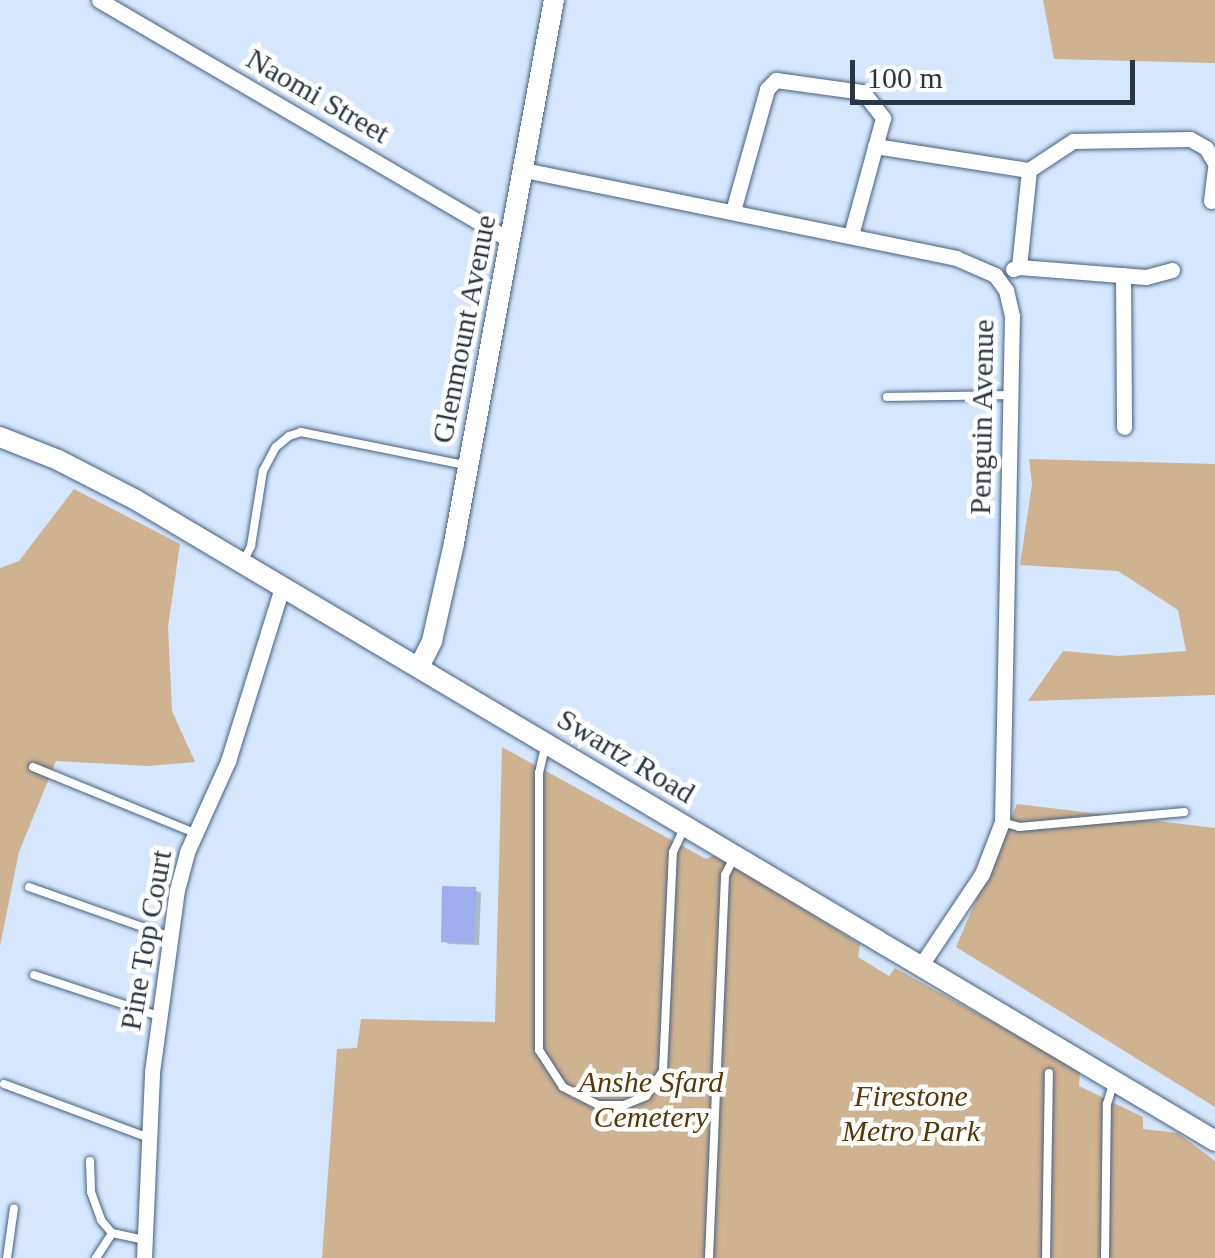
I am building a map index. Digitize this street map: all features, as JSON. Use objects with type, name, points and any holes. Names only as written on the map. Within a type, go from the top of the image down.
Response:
[{"type":"street","name":"Naomi Street","points":[[99,0],[510,240]]},
{"type":"street","name":"Glenmount Avenue","points":[[420,665],[432,641],[444,595],[554,0]]},
{"type":"street","points":[[732,211],[767,89],[776,80],[864,92],[883,118],[851,235]]},
{"type":"street","points":[[875,146],[1029,170],[1073,141],[1190,139],[1206,148],[1215,166],[1211,201]]},
{"type":"street","name":"Penguin Avenue","points":[[524,170],[956,258],[995,275],[1010,303],[1002,822],[982,874],[921,966]]},
{"type":"street","points":[[1019,267],[1029,170]]},
{"type":"street","points":[[995,275],[1019,267],[1146,277],[1172,270]]},
{"type":"street","points":[[1123,275],[1124,427]]},
{"type":"street","name":"Swartz Road","points":[[0,437],[97,479],[420,665],[1215,1141]]},
{"type":"street","name":"Pine Top Court","points":[[144,1258],[158,1016],[178,890],[195,833],[228,761],[282,588]]},
{"type":"lane","points":[[888,397],[1011,395]]},
{"type":"lane","points":[[242,564],[252,546],[256,490],[276,447],[289,436],[301,432],[468,466]]},
{"type":"lane","points":[[546,743],[540,773],[539,1050],[563,1088],[598,1105],[624,1105],[646,1096],[663,1071],[672,852],[685,826]]},
{"type":"lane","points":[[32,767],[195,833]]},
{"type":"lane","points":[[1002,822],[1019,827],[1184,812]]},
{"type":"lane","points":[[709,1258],[726,874],[735,856]]},
{"type":"lane","points":[[29,887],[170,937]]},
{"type":"lane","points":[[34,974],[158,1016]]},
{"type":"lane","points":[[1046,1258],[1049,1073]]},
{"type":"lane","points":[[1105,1258],[1107,1104],[1114,1080]]},
{"type":"lane","points":[[4,1084],[149,1138]]},
{"type":"lane","points":[[90,1161],[91,1192],[101,1220],[112,1233],[144,1240]]},
{"type":"lane","points":[[8,1258],[14,1208]]},
{"type":"lane","points":[[96,1258],[112,1233]]},
{"type":"green space","points":[[1043,0],[1215,0],[1215,63],[1054,59]]},
{"type":"green space","points":[[1029,459],[1215,464],[1215,695],[1028,701],[1063,651],[1119,656],[1186,651],[1178,610],[1118,571],[1020,565],[1032,484]]},
{"type":"green space","points":[[74,489],[180,544],[168,627],[172,711],[195,762],[148,766],[56,761],[19,852],[0,946],[0,568],[19,561]]},
{"type":"green space","points":[[502,747],[706,859],[715,855],[860,944],[858,957],[889,976],[895,968],[1080,1070],[1079,1086],[1143,1117],[1143,1129],[1178,1133],[1215,1161],[1215,1258],[322,1258],[337,1049],[357,1048],[361,1019],[495,1022]]},
{"type":"green space","points":[[1017,804],[1215,828],[1215,1107],[956,947]]},
{"type":"building","points":[[442,886],[476,887],[474,943],[441,942]]},
{"type":"park label","name":"Anshe Sfard Cemetery","points":[[651,1099]]},
{"type":"park label","name":"Firestone Metro Park","points":[[911,1113]]}]
